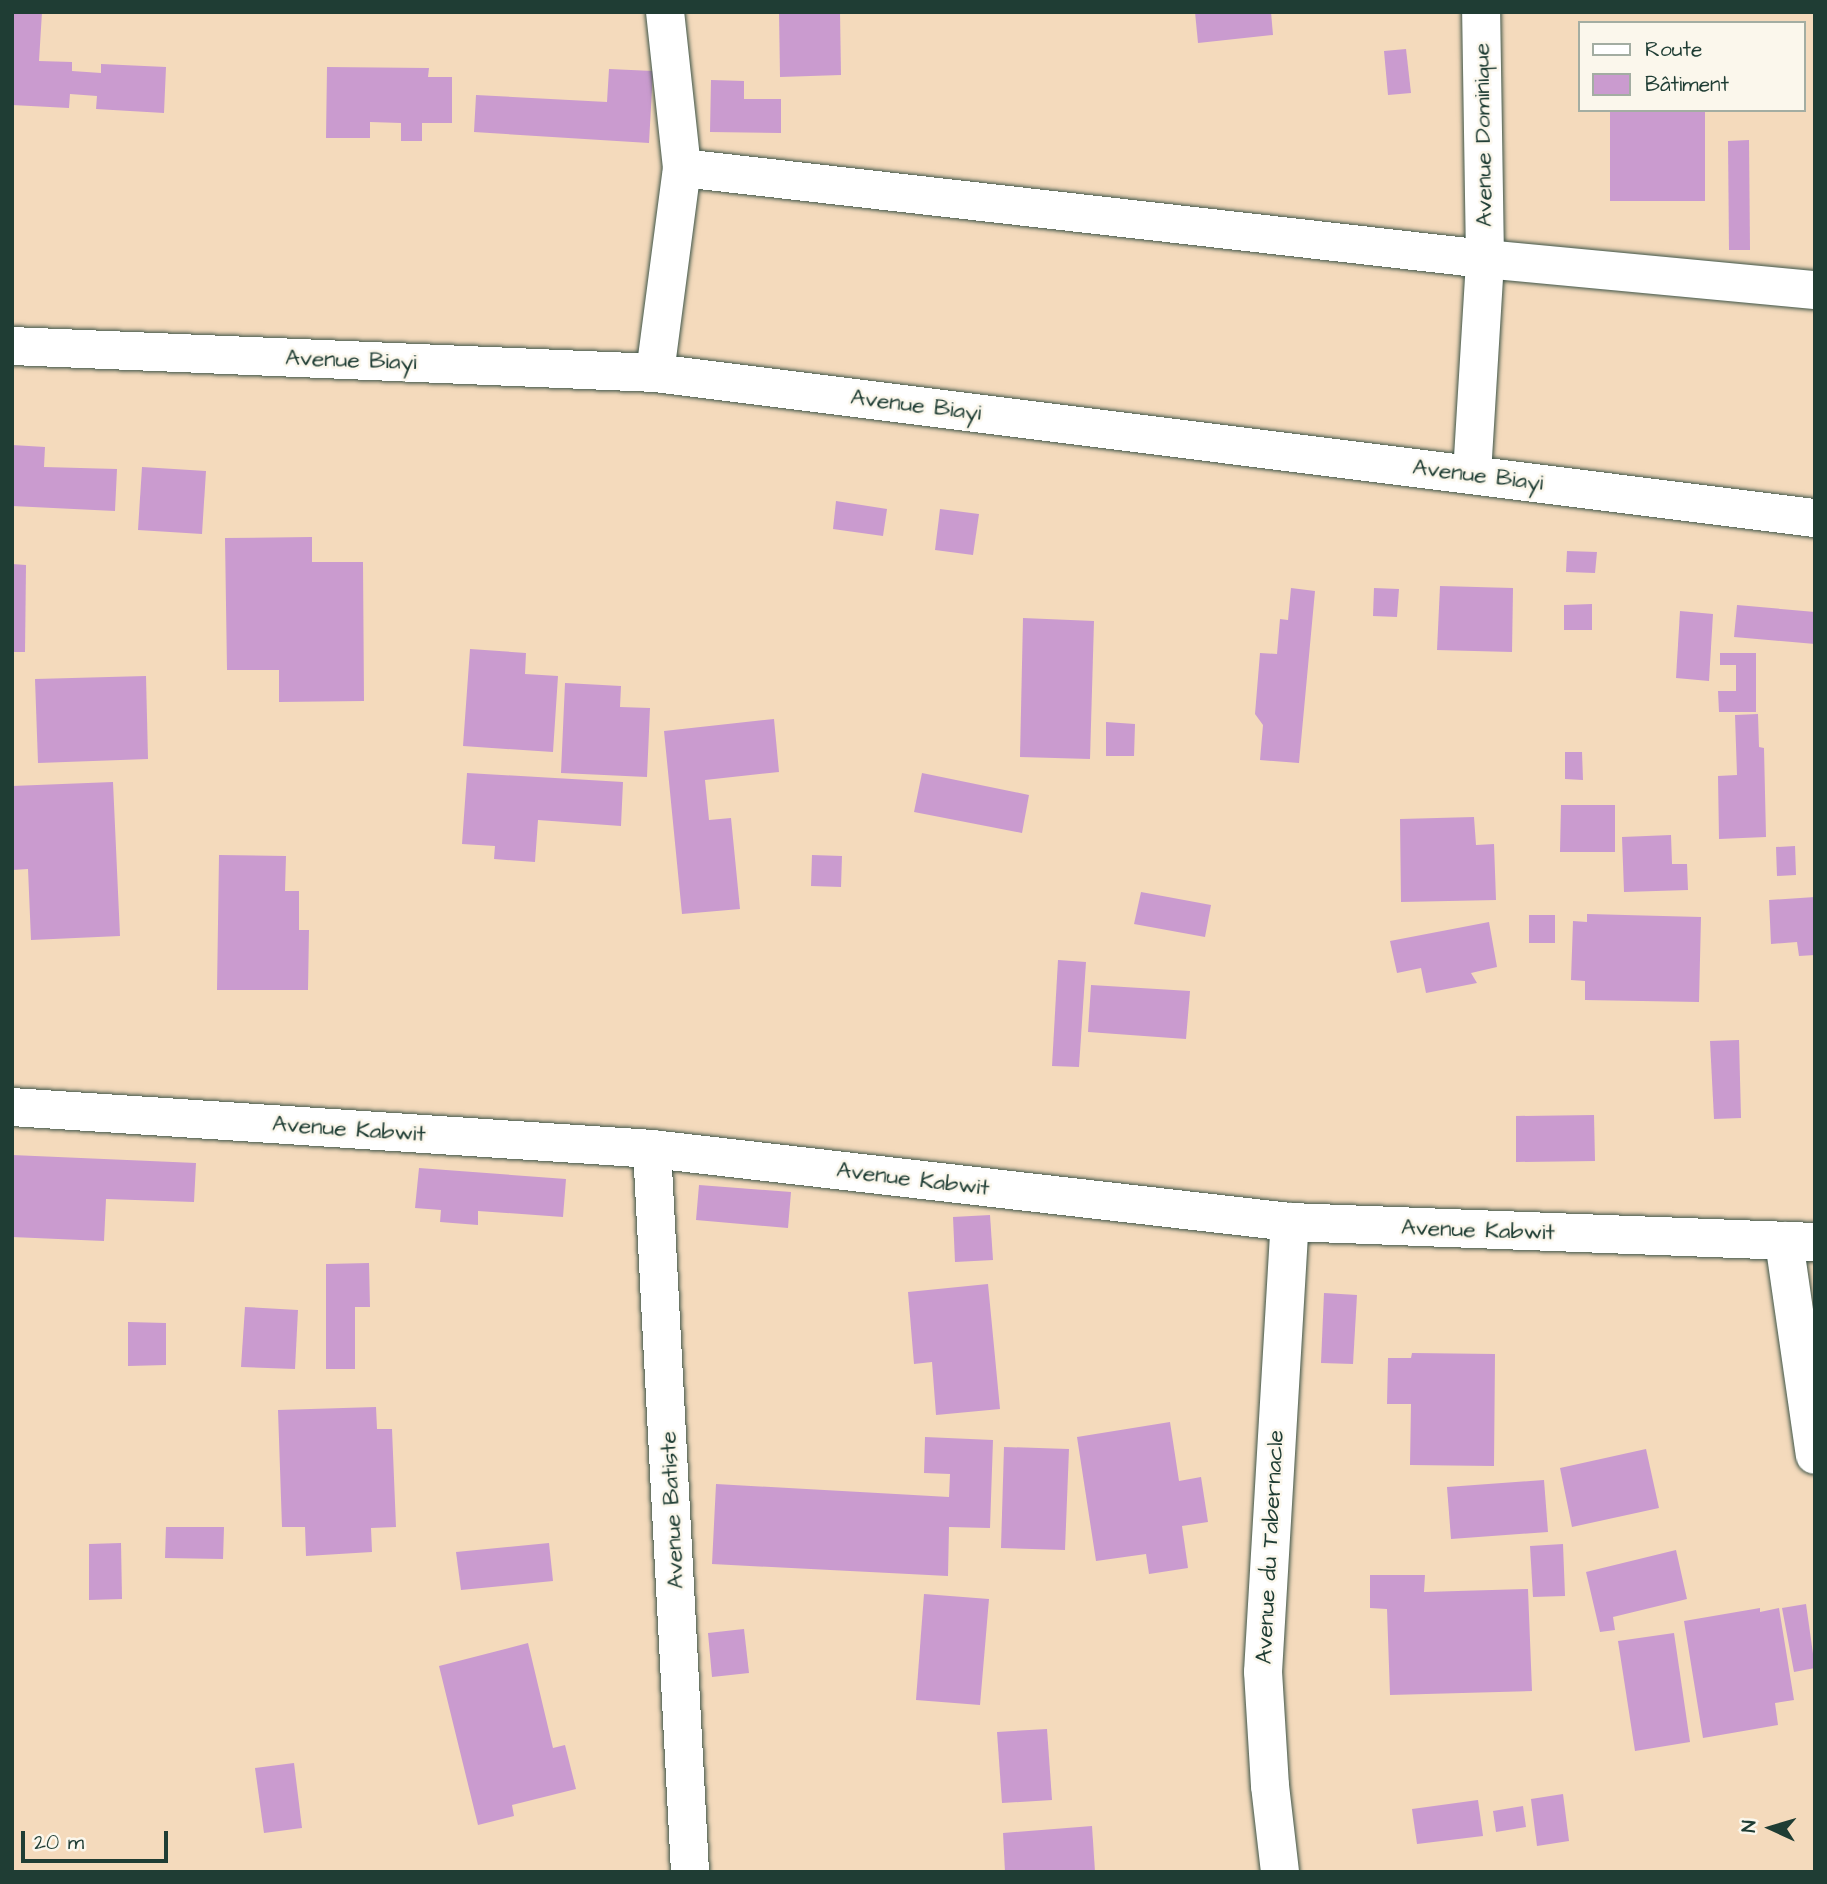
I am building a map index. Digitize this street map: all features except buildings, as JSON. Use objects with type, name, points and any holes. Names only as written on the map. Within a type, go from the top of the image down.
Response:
[{"type":"street","points":[[655,373],[682,168],[664,12]]},
{"type":"street","name":"Avenue Dominique","points":[[1472,474],[1485,259],[1480,12]]},
{"type":"street","points":[[682,168],[1485,259],[1815,290]]},
{"type":"street","name":"Avenue Biayi","points":[[12,346],[655,373],[1815,517]]},
{"type":"street","name":"Avenue Kabwit","points":[[12,1107],[652,1149],[1290,1222],[1799,1242]]},
{"type":"street","name":"Avenue Batiste","points":[[652,1149],[690,1872]]},
{"type":"street","name":"Avenue du Tabernacle","points":[[1280,1872],[1270,1786],[1263,1672],[1290,1222]]},
{"type":"street","points":[[1799,1242],[1815,1455]]}]
